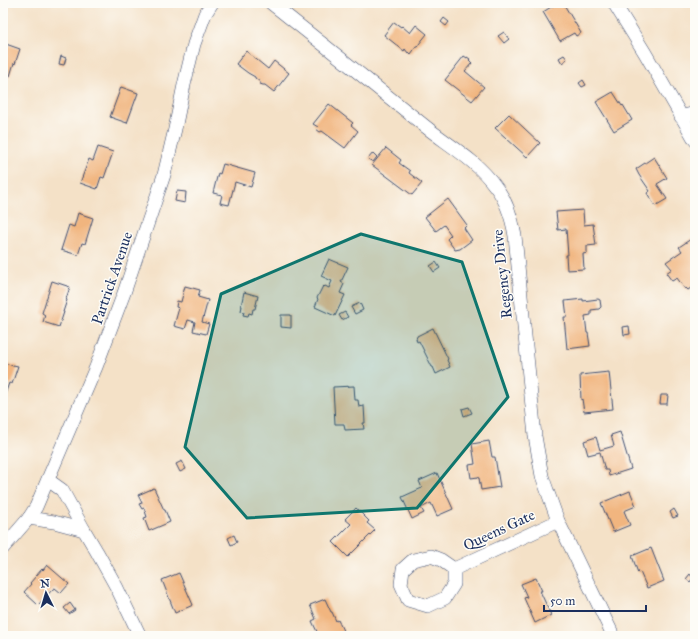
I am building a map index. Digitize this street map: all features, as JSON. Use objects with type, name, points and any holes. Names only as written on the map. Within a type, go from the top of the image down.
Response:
[{"type":"street","name":"Partrick Avenue","points":[[3,548],[36,508],[96,366],[124,293],[164,175],[196,38],[205,14],[212,3]]},
{"type":"street","name":"Regency Drive","points":[[271,3],[482,170],[496,186],[506,202],[515,236],[535,436],[542,476],[558,521],[611,631],[612,636]]},
{"type":"street","points":[[614,3],[695,140]]},
{"type":"street","points":[[682,117],[695,113]]},
{"type":"street","points":[[48,480],[62,490],[117,588],[140,636]]},
{"type":"street","points":[[29,518],[54,522],[84,530]]},
{"type":"street","name":"Queens Gate","points":[[454,569],[558,521]]},
{"type":"highlighted area","points":[[361,234],[462,262],[508,397],[417,508],[247,518],[185,447],[221,294]]},
{"type":"building","points":[[556,3],[563,3],[581,33],[576,36],[574,33],[560,41],[543,12]]},
{"type":"building","points":[[444,18],[449,22],[446,26],[441,22]]},
{"type":"building","points":[[394,22],[401,27],[402,26],[410,33],[416,25],[427,34],[411,54],[405,49],[404,51],[384,35]]},
{"type":"building","points":[[504,32],[509,39],[504,43],[498,36]]},
{"type":"building","points":[[3,43],[20,49],[5,86],[3,86]]},
{"type":"building","points":[[246,51],[268,69],[274,61],[289,73],[274,92],[265,85],[260,84],[255,77],[236,64]]},
{"type":"building","points":[[564,55],[567,59],[562,63],[559,58]]},
{"type":"building","points":[[61,56],[66,58],[64,65],[59,64]]},
{"type":"building","points":[[464,56],[470,59],[469,60],[472,63],[465,71],[484,87],[472,101],[445,80]]},
{"type":"building","points":[[583,80],[586,85],[582,87],[579,83]]},
{"type":"building","points":[[121,87],[138,93],[127,123],[110,117]]},
{"type":"building","points":[[613,92],[632,120],[614,131],[596,102]]},
{"type":"building","points":[[329,104],[353,123],[351,125],[358,131],[345,148],[322,131],[320,132],[316,129],[318,127],[313,124]]},
{"type":"building","points":[[509,114],[540,143],[527,157],[495,128]]},
{"type":"building","points":[[98,147],[113,152],[104,178],[101,177],[97,189],[80,183],[89,159],[93,161]]},
{"type":"building","points":[[386,148],[401,160],[399,163],[410,171],[409,173],[422,183],[412,195],[372,165]]},
{"type":"building","points":[[373,153],[377,157],[373,162],[368,159]]},
{"type":"building","points":[[654,157],[667,178],[657,184],[667,199],[655,206],[647,193],[650,191],[636,169]]},
{"type":"building","points":[[223,164],[255,173],[251,187],[235,182],[229,205],[220,203],[222,195],[213,193],[218,173],[220,174]]},
{"type":"building","points":[[177,191],[186,192],[185,203],[175,201]]},
{"type":"building","points":[[448,199],[467,225],[464,228],[472,240],[460,249],[455,250],[447,239],[451,235],[444,225],[436,231],[425,217]]},
{"type":"building","points":[[583,210],[584,225],[593,224],[596,245],[587,246],[587,253],[583,254],[584,269],[567,270],[566,255],[568,255],[566,229],[558,230],[556,212]]},
{"type":"building","points":[[78,213],[93,218],[85,244],[82,243],[78,255],[61,250],[69,225],[74,227]]},
{"type":"building","points":[[694,237],[695,285],[688,290],[686,288],[685,289],[677,278],[672,281],[666,273],[672,269],[666,262],[682,251],[679,247]]},
{"type":"building","points":[[329,259],[348,267],[341,282],[344,284],[340,293],[345,295],[335,316],[315,307],[317,298],[323,286],[329,288],[332,281],[321,276]]},
{"type":"building","points":[[436,262],[440,268],[434,272],[430,266]]},
{"type":"building","points":[[52,281],[70,287],[59,327],[43,322],[45,315],[42,313]]},
{"type":"building","points":[[185,286],[200,290],[198,297],[208,300],[202,322],[209,324],[206,334],[193,331],[195,322],[188,320],[185,329],[174,326],[179,308],[176,307],[177,301],[181,302]]},
{"type":"building","points":[[244,292],[258,296],[255,309],[253,309],[252,314],[249,313],[248,316],[243,315],[244,312],[241,311]]},
{"type":"building","points":[[583,299],[583,301],[600,300],[601,307],[599,309],[591,310],[591,315],[585,316],[590,346],[567,349],[564,317],[567,317],[565,301]]},
{"type":"building","points":[[360,303],[363,310],[355,314],[351,307]]},
{"type":"building","points":[[345,312],[348,317],[342,320],[339,315]]},
{"type":"building","points":[[281,315],[291,315],[291,328],[281,327]]},
{"type":"building","points":[[629,326],[630,334],[624,335],[623,327]]},
{"type":"building","points":[[433,328],[448,359],[447,360],[450,367],[436,374],[416,338],[417,336]]},
{"type":"building","points":[[3,362],[13,366],[18,366],[12,384],[9,383],[3,400]]},
{"type":"building","points":[[609,372],[613,409],[584,412],[582,399],[581,400],[580,375]]},
{"type":"building","points":[[354,386],[355,400],[358,400],[359,407],[364,406],[364,429],[345,430],[344,424],[335,424],[333,387]]},
{"type":"building","points":[[661,395],[668,395],[667,404],[660,404]]},
{"type":"building","points":[[469,407],[472,413],[464,416],[462,409]]},
{"type":"building","points":[[620,432],[631,469],[609,476],[608,470],[605,470],[600,452],[588,455],[584,441],[596,437],[600,450],[614,446],[611,435]]},
{"type":"building","points":[[489,441],[492,457],[495,457],[500,487],[481,490],[479,478],[471,478],[469,465],[475,464],[472,444]]},
{"type":"building","points":[[182,461],[186,469],[180,472],[176,464]]},
{"type":"building","points":[[437,473],[453,509],[437,516],[431,503],[421,508],[424,513],[412,519],[402,497],[422,488],[419,481]]},
{"type":"building","points":[[154,488],[170,522],[149,531],[144,518],[147,517],[144,508],[142,509],[139,504],[142,503],[138,495]]},
{"type":"building","points":[[630,491],[636,506],[624,511],[630,525],[613,532],[601,503]]},
{"type":"building","points":[[356,508],[369,521],[367,523],[375,530],[348,557],[333,542],[351,524],[345,519]]},
{"type":"building","points":[[674,509],[678,516],[673,518],[670,512]]},
{"type":"building","points":[[234,535],[237,542],[231,545],[228,538]]},
{"type":"building","points":[[651,548],[664,581],[647,588],[640,572],[638,573],[632,556]]},
{"type":"building","points":[[47,565],[69,584],[61,593],[55,588],[53,589],[38,605],[24,592],[31,584],[30,583]]},
{"type":"building","points":[[179,573],[193,605],[175,613],[162,580]]},
{"type":"building","points":[[690,574],[693,578],[690,582],[686,579]]},
{"type":"building","points":[[536,578],[551,615],[535,623],[524,598],[527,597],[521,584]]},
{"type":"building","points":[[325,599],[345,635],[319,636],[312,621],[316,619],[310,605]]},
{"type":"building","points":[[70,603],[75,610],[69,614],[64,608]]}]
